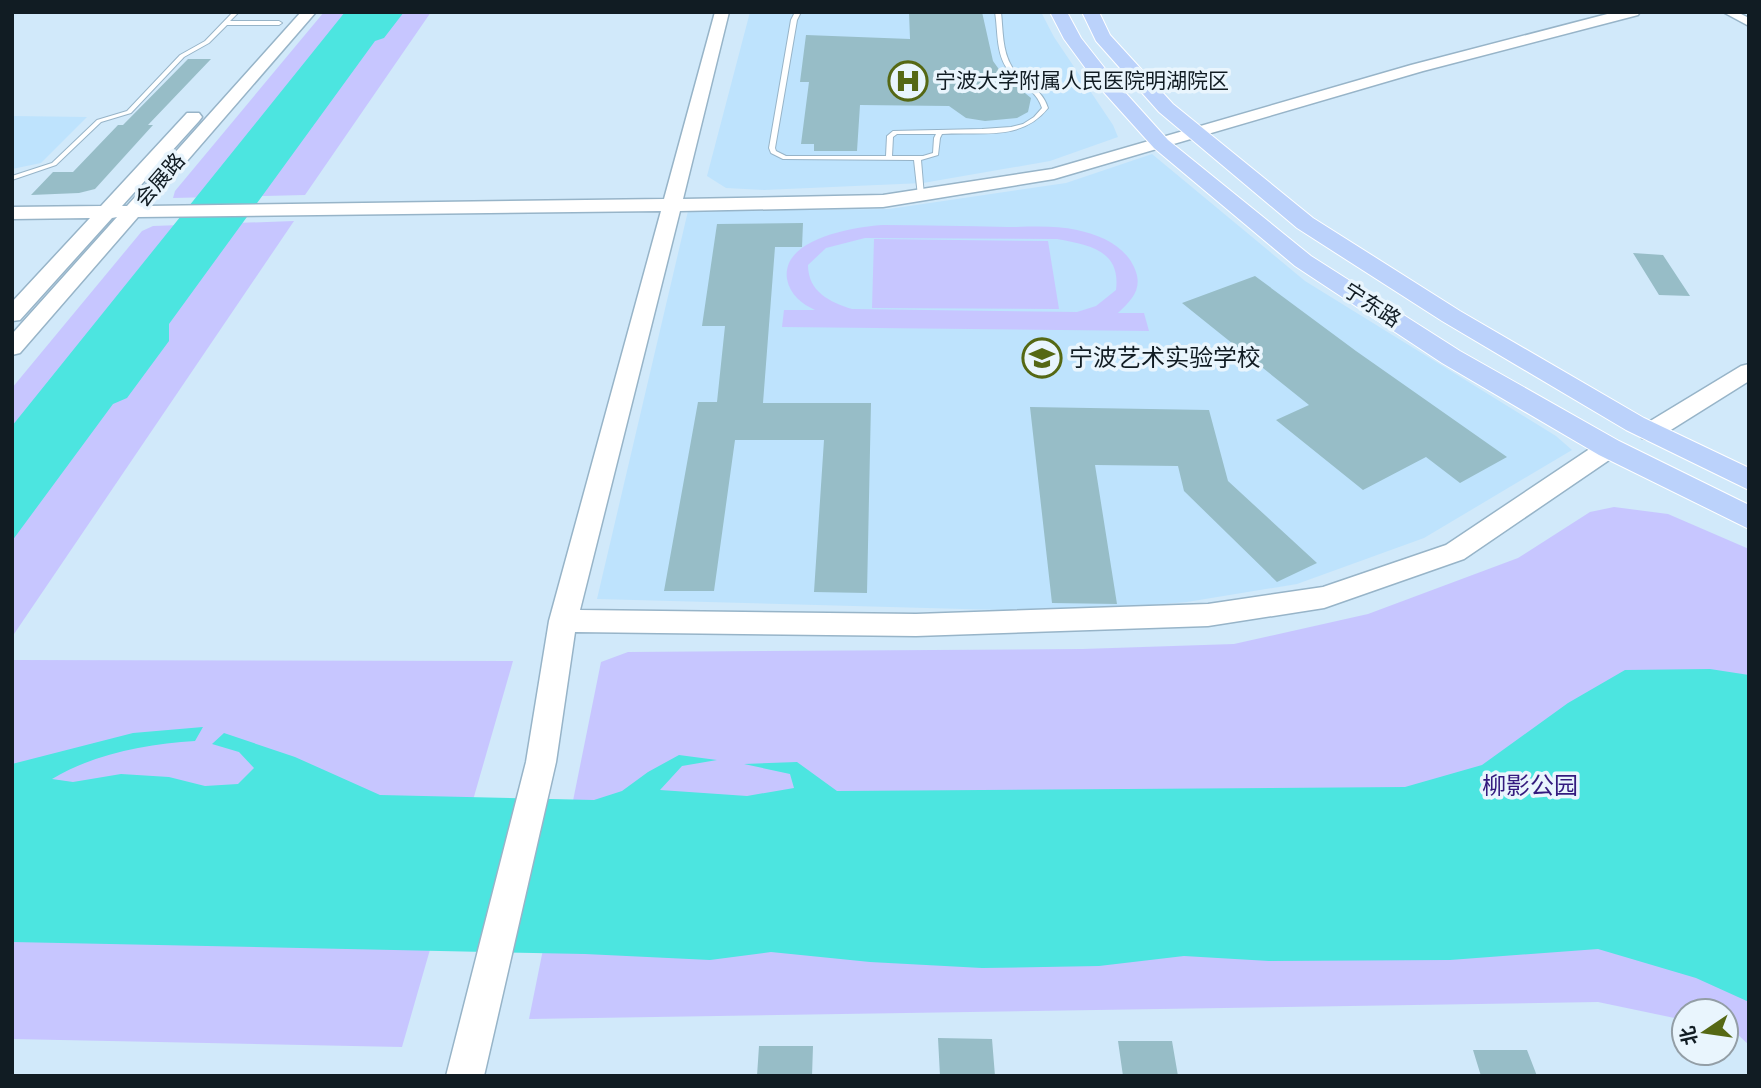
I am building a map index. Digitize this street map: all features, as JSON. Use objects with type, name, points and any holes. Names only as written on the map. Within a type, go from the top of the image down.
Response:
[{"type":"main road","name":"宁东路","points":[[1058,12],[1073,39],[1107,84],[1161,144],[1303,261],[1451,357],[1609,448],[1749,517]]},
{"type":"main road","name":"宁东路","points":[[1090,12],[1102,37],[1166,108],[1305,223],[1451,316],[1650,432],[1749,480]]},
{"type":"street","name":"会展路","points":[[12,348],[309,12]]},
{"type":"street","points":[[465,1076],[541,762],[563,621],[722,12]]},
{"type":"street","points":[[12,213],[883,201],[1054,174],[1417,68],[1633,12]]},
{"type":"street","points":[[1728,12],[1749,23]]},
{"type":"street","name":"会展路","points":[[12,315],[284,17]]},
{"type":"street","points":[[1650,432],[1749,371]]},
{"type":"street","points":[[563,621],[930,624],[1208,615],[1324,597],[1455,552],[1609,448]]},
{"type":"lane","points":[[12,178],[54,164],[99,121],[129,112],[182,56],[202,47],[236,12]]},
{"type":"lane","points":[[798,12],[791,33],[773,152],[785,158],[917,158],[936,154],[940,132]]},
{"type":"lane","points":[[889,158],[890,136],[895,132],[1013,128],[1029,122],[1045,108],[1044,100],[1011,71],[1006,63],[998,12]]},
{"type":"lane","points":[[226,23],[284,17]]},
{"type":"lane","points":[[917,158],[921,196]]},
{"type":"shaded area","points":[[345,12],[404,12],[384,38],[375,41],[169,324],[169,341],[127,398],[113,404],[12,541],[12,426]]},
{"type":"shaded area","name":"宁波大学附属人民医院明湖院区","points":[[750,12],[1041,12],[1118,137],[1050,161],[923,183],[764,190],[726,188],[707,176]]},
{"type":"shaded area","points":[[12,116],[87,117],[41,163],[12,169]]},
{"type":"shaded area","name":"宁波艺术实验学校","points":[[1152,154],[1305,281],[1556,436],[1572,450],[1424,538],[1297,584],[1187,602],[1070,612],[597,599],[688,211],[889,209],[1066,183]]},
{"type":"shaded area","points":[[1710,669],[1749,675],[1749,1002],[1696,978],[1598,949],[1450,960],[1269,961],[1184,956],[1099,966],[982,968],[870,962],[771,952],[710,960],[585,954],[12,942],[12,764],[133,733],[203,727],[195,741],[121,752],[85,763],[52,779],[73,782],[121,774],[169,777],[205,786],[238,784],[254,768],[239,752],[212,744],[224,733],[295,757],[380,795],[594,800],[622,791],[648,772],[679,755],[717,760],[682,766],[660,790],[747,796],[794,788],[790,774],[744,764],[797,762],[837,791],[1405,787],[1482,765],[1568,703],[1625,670]]},
{"type":"green space","points":[[324,12],[431,12],[305,195],[173,198],[175,191]]},
{"type":"green space","points":[[294,221],[12,637],[12,388],[142,231],[153,226]]},
{"type":"green space","points":[[883,225],[1051,227],[1069,228],[1094,235],[1118,247],[1130,259],[1137,274],[1137,287],[1132,298],[1118,313],[1144,313],[1149,331],[782,327],[784,310],[815,310],[797,298],[789,285],[788,265],[796,254],[807,244],[822,237]],"holes":[[[865,238],[1057,239],[1091,247],[1108,258],[1116,277],[1116,290],[1096,306],[1077,312],[852,309],[828,299],[816,289],[809,274],[808,265],[826,248]]]},
{"type":"green space","points":[[874,239],[1048,241],[1059,309],[872,308]]},
{"type":"green space","name":"柳影公园","points":[[1614,507],[1668,514],[1749,549],[1749,1045],[1740,1037],[1740,997],[1670,997],[1670,1017],[1598,1002],[529,1019],[601,662],[628,652],[1082,649],[1234,644],[1368,614],[1518,558],[1590,512]]},
{"type":"green space","points":[[12,660],[513,661],[402,1047],[12,1039]]},
{"type":"building","points":[[909,12],[982,12],[993,61],[1003,75],[1031,98],[1028,112],[1017,118],[985,121],[966,118],[949,106],[860,105],[857,151],[814,151],[814,144],[801,144],[809,82],[800,82],[806,35],[910,39]]},
{"type":"building","points":[[188,59],[211,59],[148,125],[153,125],[95,189],[79,193],[31,195],[53,172],[73,172]]},
{"type":"building","points":[[803,223],[802,247],[775,247],[763,403],[871,403],[867,593],[814,592],[824,440],[735,440],[714,591],[664,591],[698,402],[717,402],[725,326],[702,326],[717,224]]},
{"type":"building","points":[[1633,253],[1663,255],[1690,296],[1659,295]]},
{"type":"building","points":[[1255,276],[1507,457],[1460,483],[1426,457],[1363,490],[1276,420],[1309,405],[1182,303]]},
{"type":"building","points":[[1030,407],[1209,410],[1228,481],[1317,563],[1277,582],[1184,491],[1178,466],[1095,465],[1117,604],[1052,603]]},
{"type":"building","points":[[938,1038],[992,1039],[995,1076],[940,1076]]},
{"type":"building","points":[[1118,1041],[1172,1041],[1178,1076],[1123,1076]]},
{"type":"building","points":[[759,1046],[813,1046],[812,1076],[757,1076]]},
{"type":"building","points":[[1473,1050],[1527,1050],[1537,1076],[1481,1076]]},
{"type":"place","name":"宁波大学附属人民医院明湖院区","points":[[908,81]]},
{"type":"place","name":"宁波艺术实验学校","points":[[1042,358]]}]
